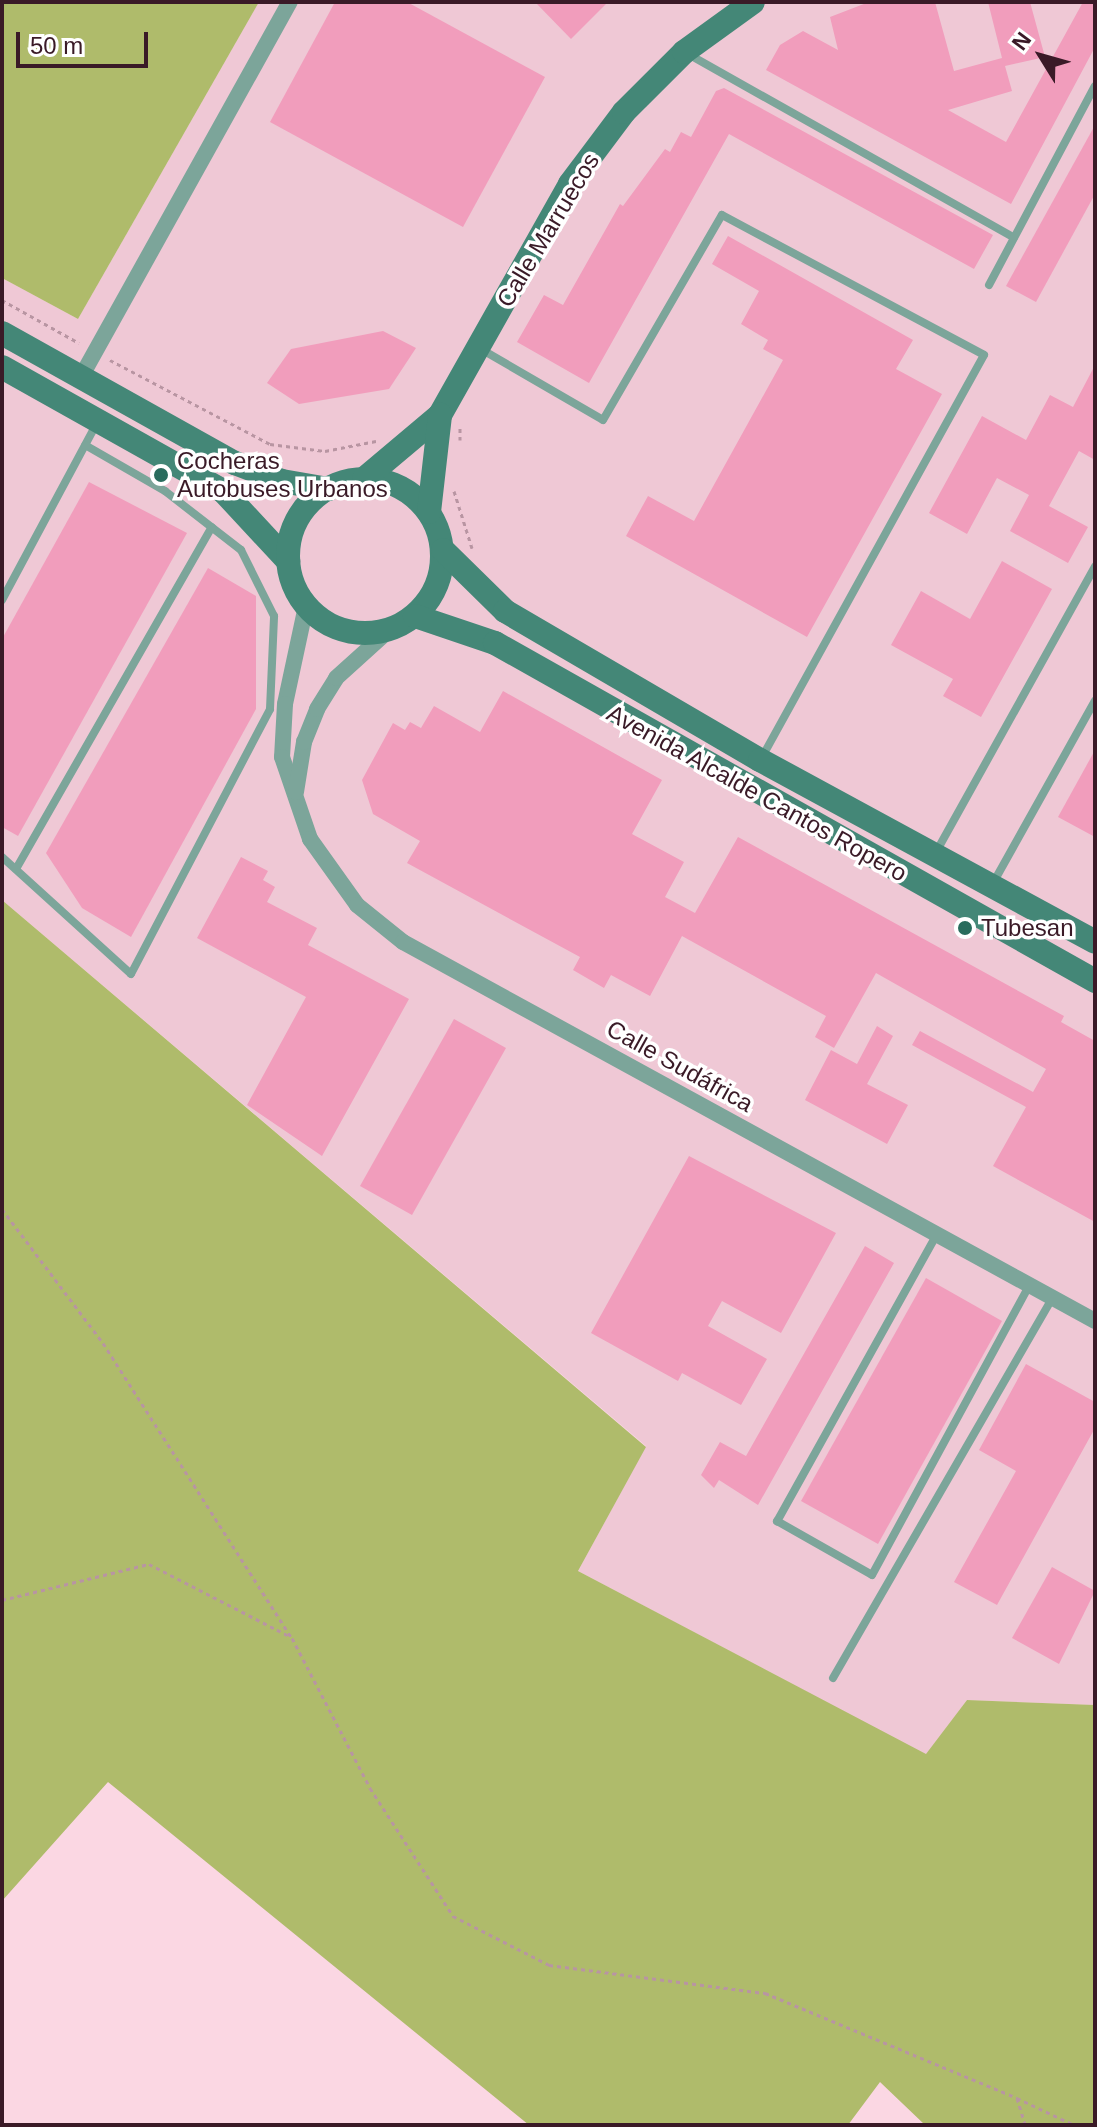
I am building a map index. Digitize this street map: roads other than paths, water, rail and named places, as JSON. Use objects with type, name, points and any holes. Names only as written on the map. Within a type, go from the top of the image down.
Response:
[{"type":"main road","name":"Calle Marruecos","points":[[364,479],[440,415],[570,184],[624,112],[684,52],[753,2]]},
{"type":"main road","points":[[2,333],[235,463],[282,481],[328,489],[364,479],[389,482],[429,512],[443,550],[436,586],[415,616],[388,631],[343,631],[306,606],[288,561],[223,491],[2,367]]},
{"type":"main road","name":"Calle Marruecos","points":[[429,512],[440,415]]},
{"type":"main road","points":[[288,561],[298,519],[328,489]]},
{"type":"main road","name":"Avenida Alcalde Cantos Ropero","points":[[443,550],[505,611],[760,760],[1095,942]]},
{"type":"main road","name":"Avenida Alcalde Cantos Ropero","points":[[415,616],[495,643],[1095,981]]},
{"type":"street","points":[[81,377],[290,2]]},
{"type":"street","name":"Calle Sudáfrica","points":[[306,606],[285,704],[282,757],[295,798],[330,872],[357,905],[403,942],[1095,1321]]},
{"type":"street","points":[[295,798],[304,742],[317,709],[336,678],[388,631]]},
{"type":"lane","points":[[684,52],[1014,238]]},
{"type":"lane","points":[[989,285],[1095,86]]},
{"type":"lane","points":[[479,348],[603,420],[722,215],[984,355],[760,760]]},
{"type":"lane","points":[[2,600],[98,420]]},
{"type":"lane","points":[[2,857],[131,974],[270,709],[274,616],[241,550],[165,491],[85,445]]},
{"type":"lane","points":[[16,869],[212,527]]},
{"type":"lane","points":[[934,855],[1095,567]]},
{"type":"lane","points":[[991,886],[1095,701]]},
{"type":"lane","points":[[937,1234],[777,1521],[872,1575],[1029,1285]]},
{"type":"lane","points":[[833,1678],[1052,1297]]},
{"type":"place","name":"Cocheras Autobuses Urbanos","points":[[161,475]]},
{"type":"place","name":"Tubesan","points":[[965,928]]}]
